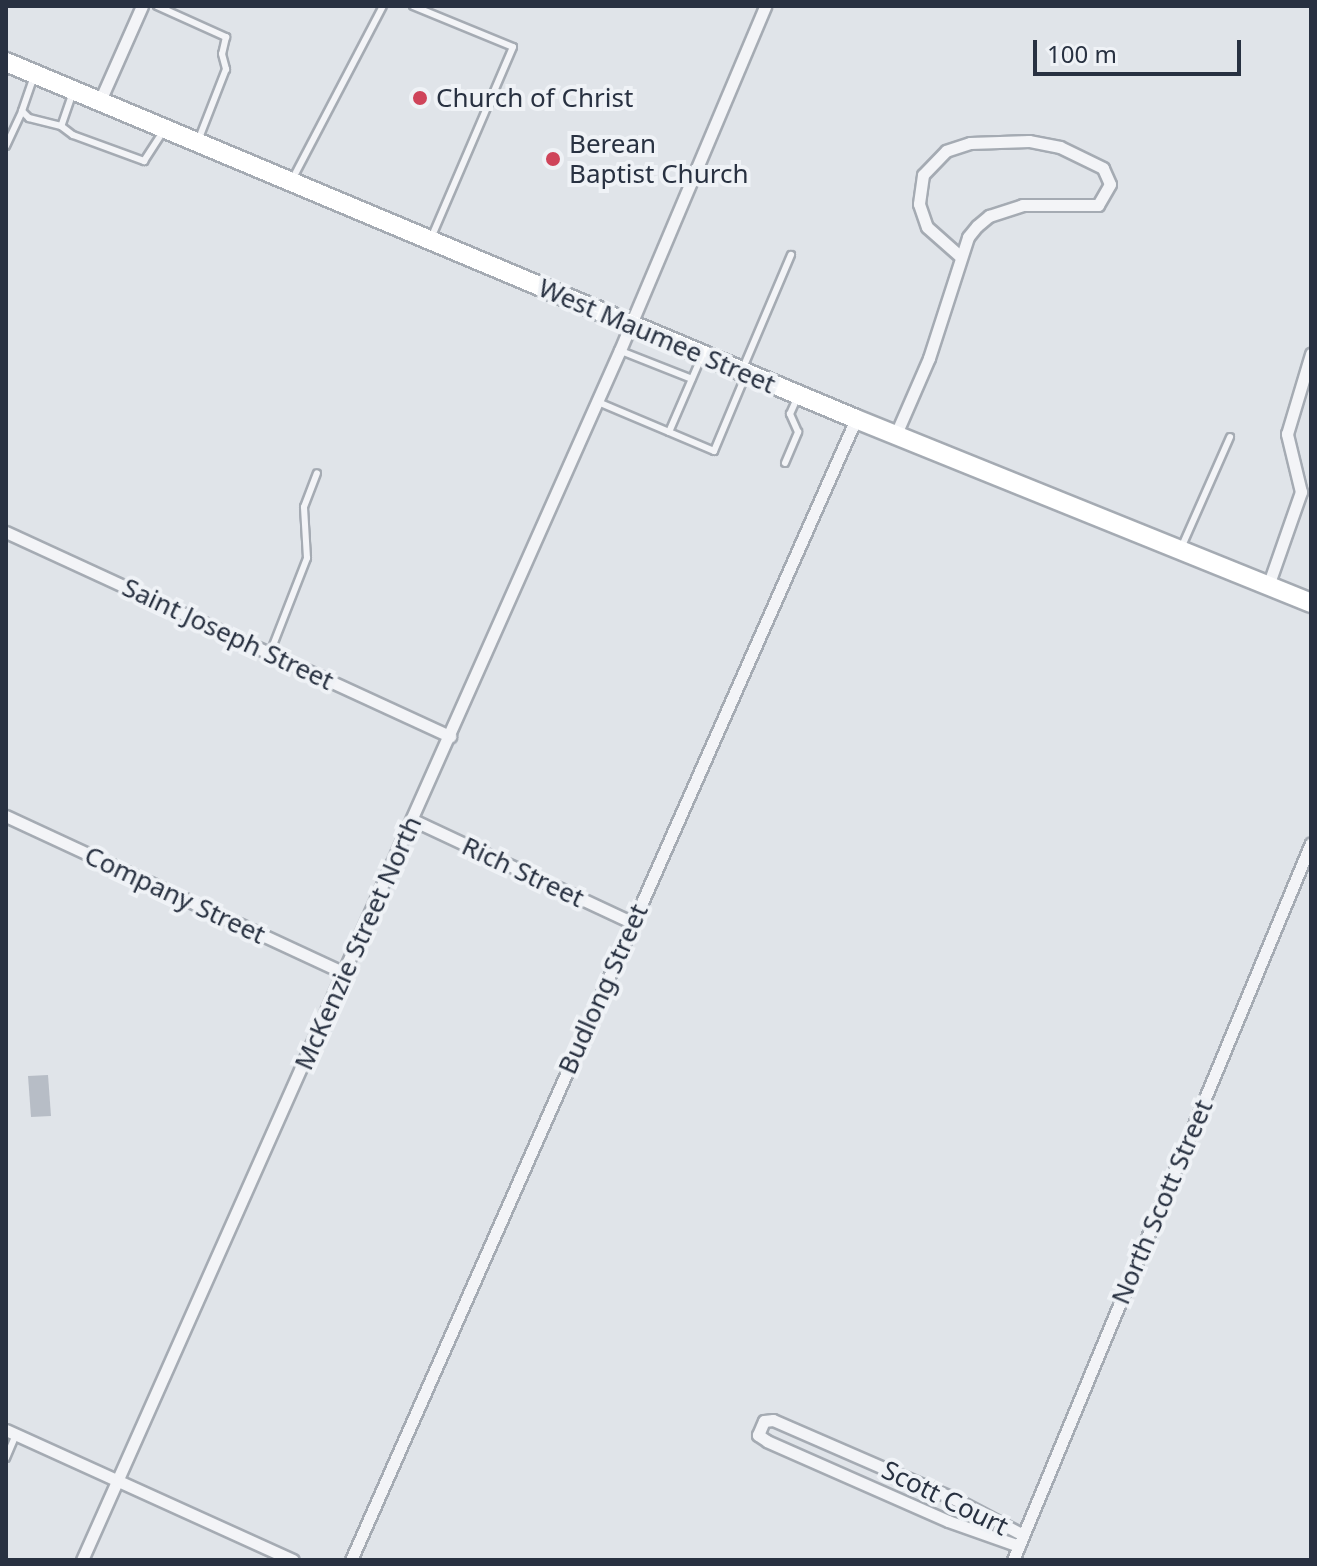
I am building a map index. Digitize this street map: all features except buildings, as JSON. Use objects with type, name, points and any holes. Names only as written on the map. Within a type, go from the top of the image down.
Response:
[{"type":"main road","name":"West Maumee Street","points":[[6,62],[798,395],[1311,603]]},
{"type":"street","points":[[99,103],[142,6]]},
{"type":"street","name":"McKenzie Street North","points":[[82,1560],[598,402],[765,6]]},
{"type":"street","points":[[896,434],[929,358],[968,237],[977,226],[1006,208],[1098,205],[1110,184],[1103,168],[1060,147],[1029,141],[970,143],[946,151],[923,175],[919,204],[927,227],[961,257]]},
{"type":"street","points":[[1268,586],[1301,492],[1287,434],[1311,354]]},
{"type":"street","name":"Budlong Street","points":[[351,1560],[856,419]]},
{"type":"street","name":"Saint Joseph Street","points":[[6,532],[450,736]]},
{"type":"street","name":"Company Street","points":[[6,816],[345,973]]},
{"type":"street","name":"Rich Street","points":[[413,820],[633,923]]},
{"type":"street","name":"North Scott Street","points":[[1013,1560],[1311,845]]},
{"type":"street","name":"Scott Court","points":[[773,1420],[957,1500],[1021,1541],[948,1521],[767,1441],[758,1435],[764,1421],[773,1420]]},
{"type":"street","points":[[11,1432],[293,1560]]},
{"type":"street","name":"Scott Court","points":[[857,1481],[867,1460]]},
{"type":"lane","points":[[157,6],[226,37],[222,54],[226,69],[196,144]]},
{"type":"lane","points":[[291,183],[383,6]]},
{"type":"lane","points":[[413,6],[513,47],[437,218],[430,242]]},
{"type":"lane","points":[[6,146],[35,75]]},
{"type":"lane","points":[[61,126],[73,92]]},
{"type":"lane","points":[[22,111],[29,118],[61,126],[73,135],[144,161],[164,130]]},
{"type":"lane","points":[[598,402],[714,451],[791,255]]},
{"type":"lane","points":[[620,350],[692,379]]},
{"type":"lane","points":[[669,432],[702,355]]},
{"type":"lane","points":[[785,463],[798,432],[790,414],[798,395]]},
{"type":"lane","points":[[1181,550],[1230,437]]},
{"type":"lane","points":[[270,653],[307,558],[304,507],[317,473]]},
{"type":"lane","points":[[6,1458],[11,1432]]},
{"type":"place","name":"Church of Christ","points":[[420,98]]},
{"type":"place","name":"Berean Baptist Church","points":[[553,159]]}]
